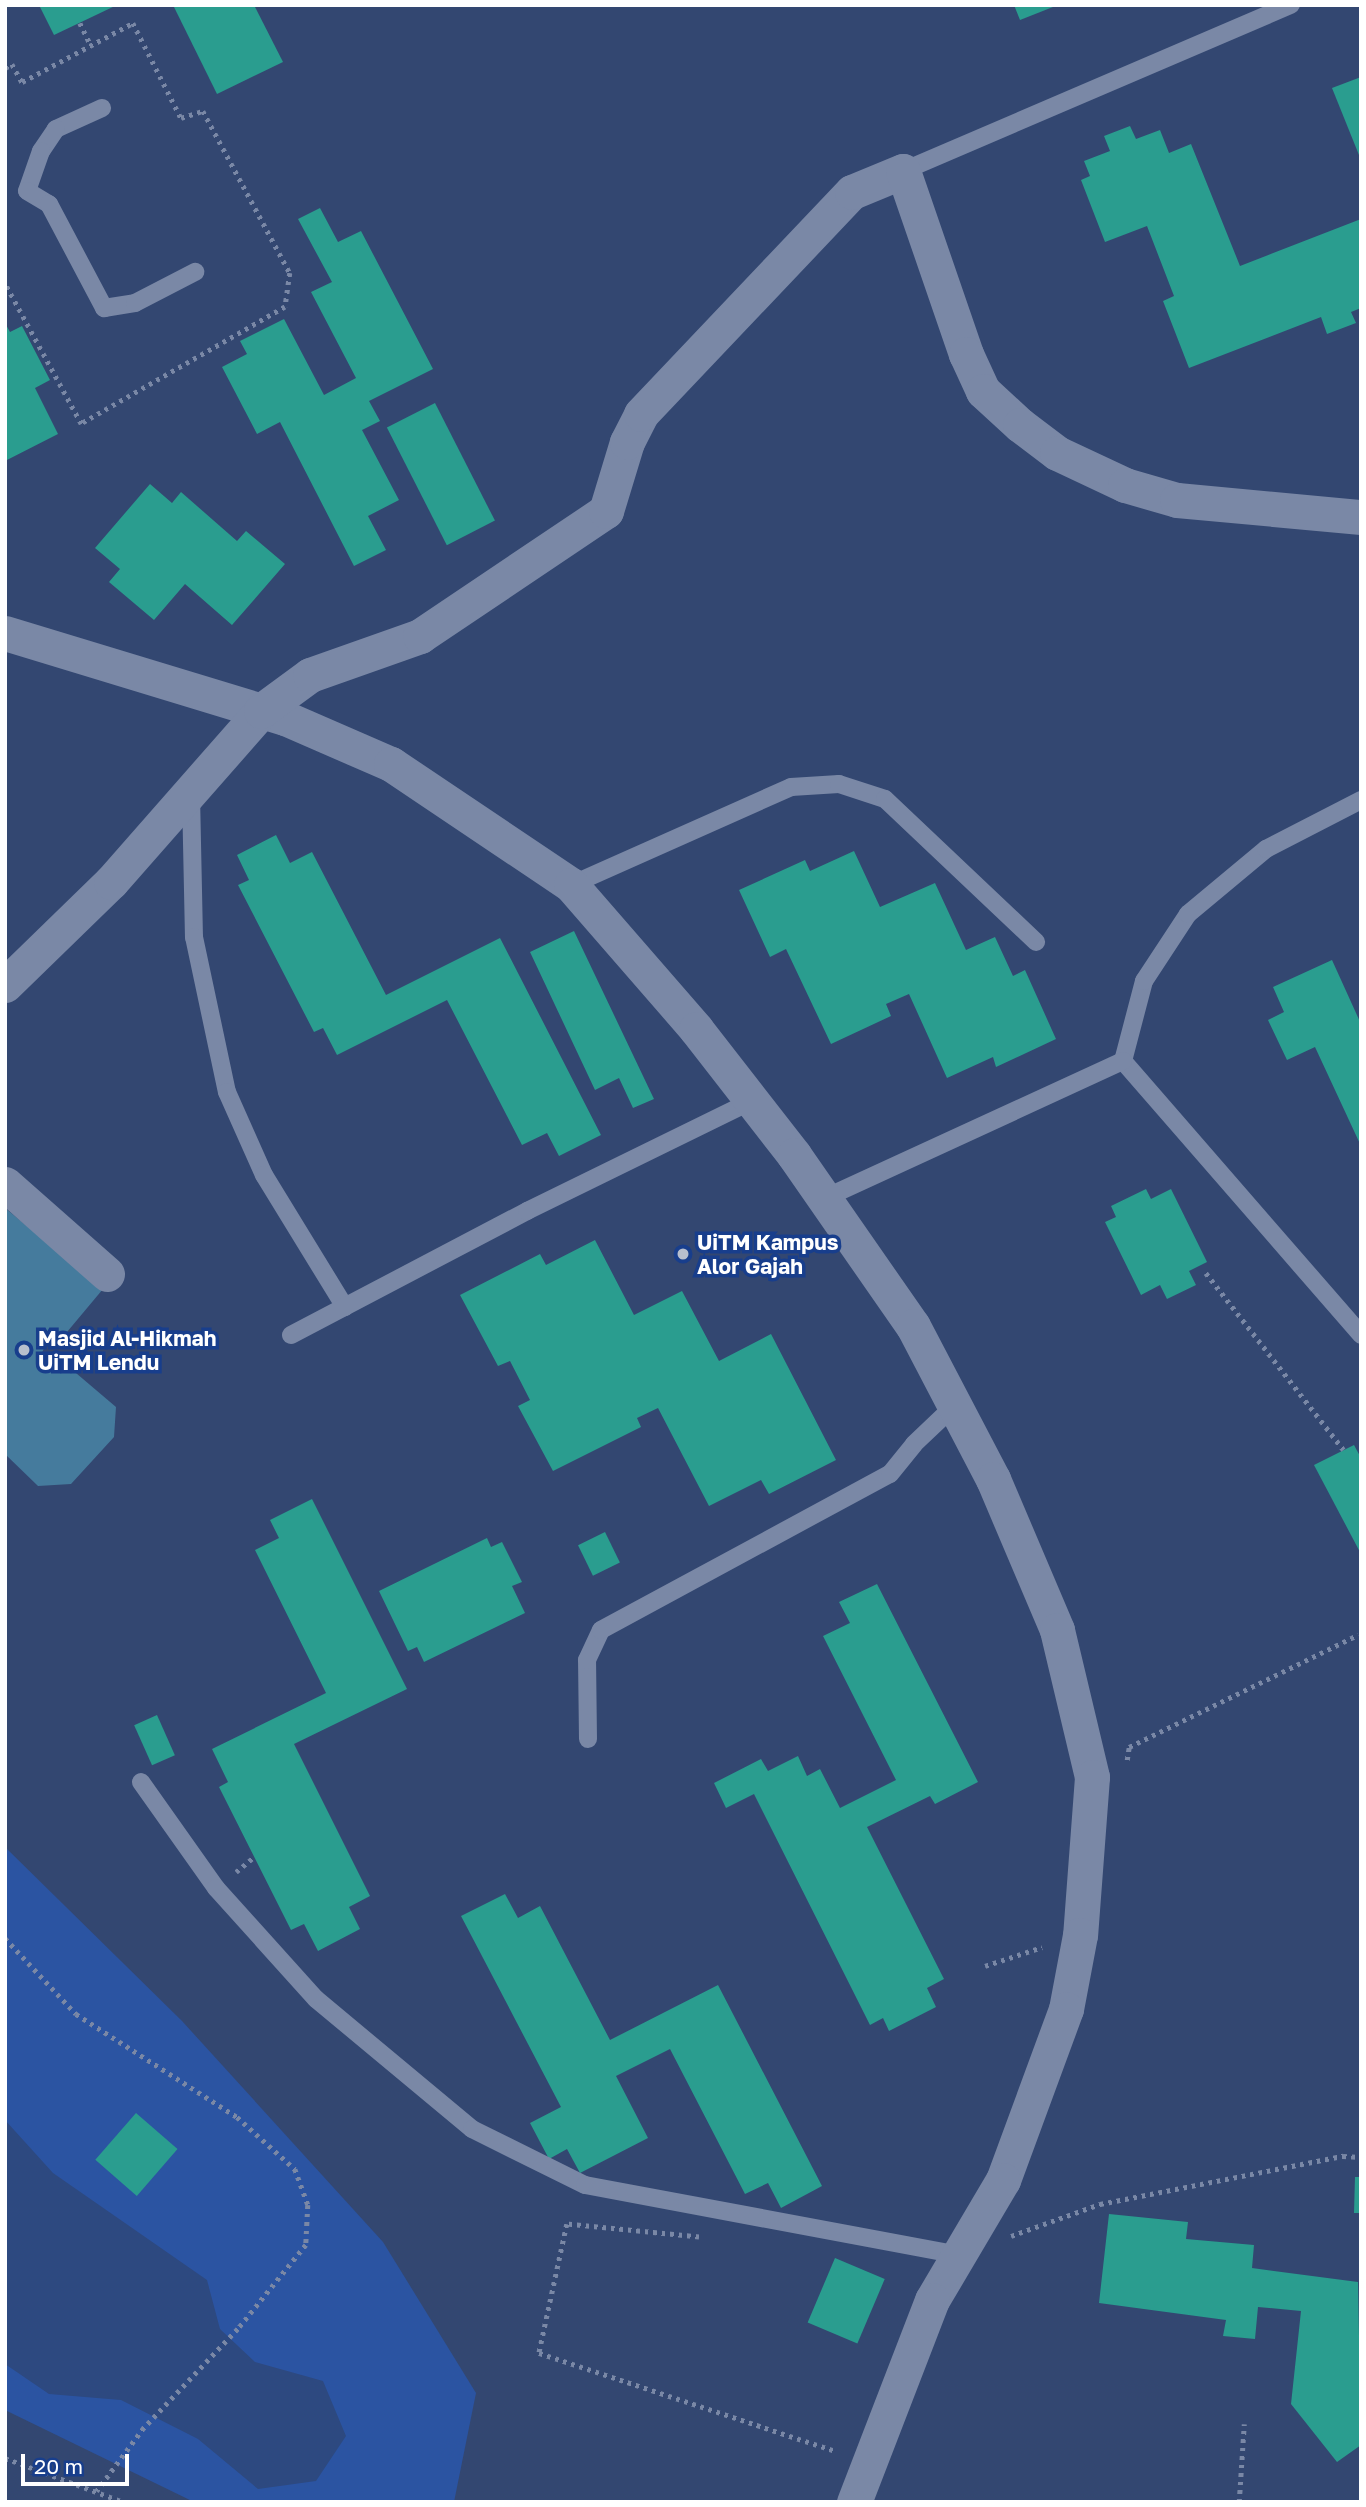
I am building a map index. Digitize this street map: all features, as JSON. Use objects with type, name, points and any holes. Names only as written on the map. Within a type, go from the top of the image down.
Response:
[{"type":"street","points":[[5,985],[111,883],[261,711],[310,675],[419,636],[606,512],[627,442],[641,414],[852,192],[903,171],[966,354],[984,391],[1020,425],[1057,453],[1125,485],[1177,500],[1361,517]]},
{"type":"street","points":[[5,633],[261,711],[391,764],[571,885],[752,1101],[825,1198],[913,1326],[993,1479],[1057,1630],[1091,1777],[1080,1935],[1066,2009],[1003,2180],[932,2300],[854,2502]]},
{"type":"street","points":[[5,1184],[107,1274]]},
{"type":"lane","points":[[903,171],[1291,5]]},
{"type":"lane","points":[[102,108],[56,129],[41,151],[27,191],[49,204],[104,308],[135,303],[195,272]]},
{"type":"lane","points":[[571,885],[791,787],[839,784],[885,799],[1036,942]]},
{"type":"lane","points":[[191,792],[194,937],[227,1092],[264,1175],[345,1307]]},
{"type":"lane","points":[[1123,1062],[1144,981],[1188,914],[1266,849],[1361,800]]},
{"type":"lane","points":[[825,1198],[1123,1062]]},
{"type":"lane","points":[[1123,1062],[1361,1335]]},
{"type":"lane","points":[[291,1335],[752,1101]]},
{"type":"lane","points":[[588,1739],[587,1660],[601,1630],[890,1474],[914,1444],[954,1406]]},
{"type":"lane","points":[[141,1782],[216,1888],[316,1999],[472,2129],[584,2185],[960,2255]]},
{"type":"path","points":[[80,23],[91,46]]},
{"type":"path","points":[[5,68],[12,64],[22,82],[133,23],[181,118],[203,111],[290,273],[285,307],[81,424],[5,284]]},
{"type":"path","points":[[1206,1273],[1344,1450]]},
{"type":"path","points":[[1129,1747],[1358,1635]]},
{"type":"path","points":[[5,1938],[76,2014],[237,2117],[295,2169],[309,2205],[306,2245],[238,2329],[144,2428],[97,2491]]},
{"type":"path","points":[[960,2255],[1100,2204],[1343,2157],[1361,2157]]},
{"type":"path","points":[[704,2237],[567,2224],[539,2353],[871,2462]]},
{"type":"path","points":[[1239,2502],[1244,2424]]},
{"type":"path","points":[[5,2458],[123,2502]]},
{"type":"shaded area","points":[[5,1847],[182,2021],[383,2242],[476,2393],[454,2502],[194,2502],[5,2410]]},
{"type":"shaded area","points":[[5,2120],[53,2173],[207,2280],[220,2329],[255,2362],[323,2381],[346,2436],[316,2481],[258,2489],[198,2439],[121,2400],[49,2394],[5,2364]]},
{"type":"building: Schools","points":[[39,5],[117,5],[54,35]]},
{"type":"building: Schools","points":[[173,5],[254,5],[283,62],[217,94]]},
{"type":"building: Schools","points":[[1014,5],[1058,5],[1020,20]]},
{"type":"building: Schools","points":[[1361,77],[1361,160],[1332,88]]},
{"type":"building: Schools","points":[[1130,126],[1136,139],[1160,130],[1169,153],[1191,144],[1240,266],[1361,219],[1361,308],[1351,312],[1356,323],[1327,334],[1321,317],[1189,368],[1163,301],[1174,296],[1147,226],[1105,242],[1081,180],[1090,176],[1084,161],[1110,151],[1104,136]]},
{"type":"building: Schools","points":[[320,208],[338,242],[361,231],[433,369],[369,401],[380,421],[362,430],[399,500],[368,516],[386,550],[354,566],[280,422],[257,434],[222,367],[247,354],[240,341],[284,319],[324,395],[356,378],[311,292],[332,282],[298,219]]},
{"type":"building: Schools","points":[[5,323],[10,332],[22,326],[50,380],[35,388],[58,434],[5,461]]},
{"type":"building: Schools","points":[[435,403],[495,521],[447,545],[387,428]]},
{"type":"building: Schools","points":[[150,484],[172,503],[181,492],[237,541],[246,531],[285,564],[232,625],[185,584],[154,620],[109,582],[120,569],[95,548]]},
{"type":"building: Schools","points":[[276,835],[290,863],[312,852],[386,995],[500,938],[601,1135],[559,1156],[547,1133],[522,1145],[447,1000],[337,1055],[323,1028],[314,1032],[238,885],[249,880],[237,855]]},
{"type":"building: Schools","points":[[854,851],[880,907],[935,883],[966,950],[995,937],[1013,976],[1025,970],[1056,1039],[996,1067],[993,1057],[947,1078],[909,994],[886,1004],[891,1016],[831,1044],[786,949],[770,957],[739,890],[805,860],[810,871]]},
{"type":"building: Schools","points":[[574,931],[654,1099],[633,1108],[619,1078],[595,1090],[530,952]]},
{"type":"building: Schools","points":[[1332,960],[1361,1024],[1361,1146],[1315,1047],[1287,1060],[1268,1020],[1284,1012],[1273,987]]},
{"type":"building: Schools","points":[[1146,1189],[1151,1199],[1171,1189],[1207,1262],[1189,1271],[1196,1285],[1167,1299],[1160,1285],[1141,1295],[1105,1222],[1116,1217],[1111,1206]]},
{"type":"building: Schools","points":[[595,1240],[634,1315],[682,1291],[719,1361],[771,1334],[836,1460],[769,1494],[761,1480],[709,1506],[658,1408],[637,1418],[641,1427],[553,1471],[518,1406],[530,1400],[510,1361],[498,1366],[460,1295],[540,1254],[546,1265]]},
{"type":"building: Schools","points":[[1354,1445],[1361,1458],[1361,1554],[1314,1465]]},
{"type":"building: Schools","points":[[312,1499],[407,1689],[294,1744],[370,1896],[349,1907],[360,1929],[318,1951],[304,1924],[291,1930],[219,1787],[228,1782],[212,1749],[326,1693],[255,1550],[279,1538],[270,1520]]},
{"type":"building: Schools","points":[[605,1532],[620,1563],[593,1576],[578,1545]]},
{"type":"building: Schools","points":[[487,1538],[491,1547],[502,1542],[522,1582],[512,1586],[525,1613],[424,1662],[417,1647],[408,1651],[379,1591]]},
{"type":"building: Schools","points":[[877,1584],[978,1782],[935,1804],[930,1796],[867,1827],[944,1979],[927,1988],[936,2007],[889,2031],[883,2018],[870,2025],[754,1794],[726,1808],[714,1783],[761,1759],[768,1771],[798,1756],[807,1776],[820,1769],[840,1808],[896,1780],[823,1636],[850,1623],[839,1602]]},
{"type":"building: Schools","points":[[157,1715],[175,1755],[152,1765],[134,1725]]},
{"type":"building: Schools","points":[[505,1894],[518,1918],[540,1906],[610,2040],[718,1985],[822,2186],[781,2208],[768,2183],[745,2194],[670,2049],[616,2076],[648,2138],[580,2173],[567,2149],[549,2159],[530,2123],[561,2107],[461,1916]]},
{"type":"building: Schools","points":[[136,2113],[178,2149],[137,2196],[95,2160]]},
{"type":"building: Schools","points":[[1355,2177],[1361,2177],[1361,2213],[1354,2213]]},
{"type":"building: Schools","points":[[1109,2214],[1188,2222],[1186,2239],[1254,2245],[1252,2268],[1358,2282],[1361,2445],[1337,2462],[1291,2404],[1301,2311],[1258,2307],[1255,2339],[1223,2336],[1226,2320],[1099,2303]]},
{"type":"building: Schools","points":[[835,2258],[885,2279],[857,2344],[808,2322]]},
{"type":"building: Public","name":"Masjid Al-Hikmah UiTM Lendu","points":[[5,1208],[103,1289],[62,1338],[53,1328],[37,1364],[63,1362],[116,1407],[114,1437],[71,1484],[38,1486],[5,1454]]},
{"type":"place","name":"UiTM Kampus Alor Gajah","points":[[683,1254]]},
{"type":"place","name":"Masjid Al-Hikmah UiTM Lendu","points":[[24,1350]]}]
